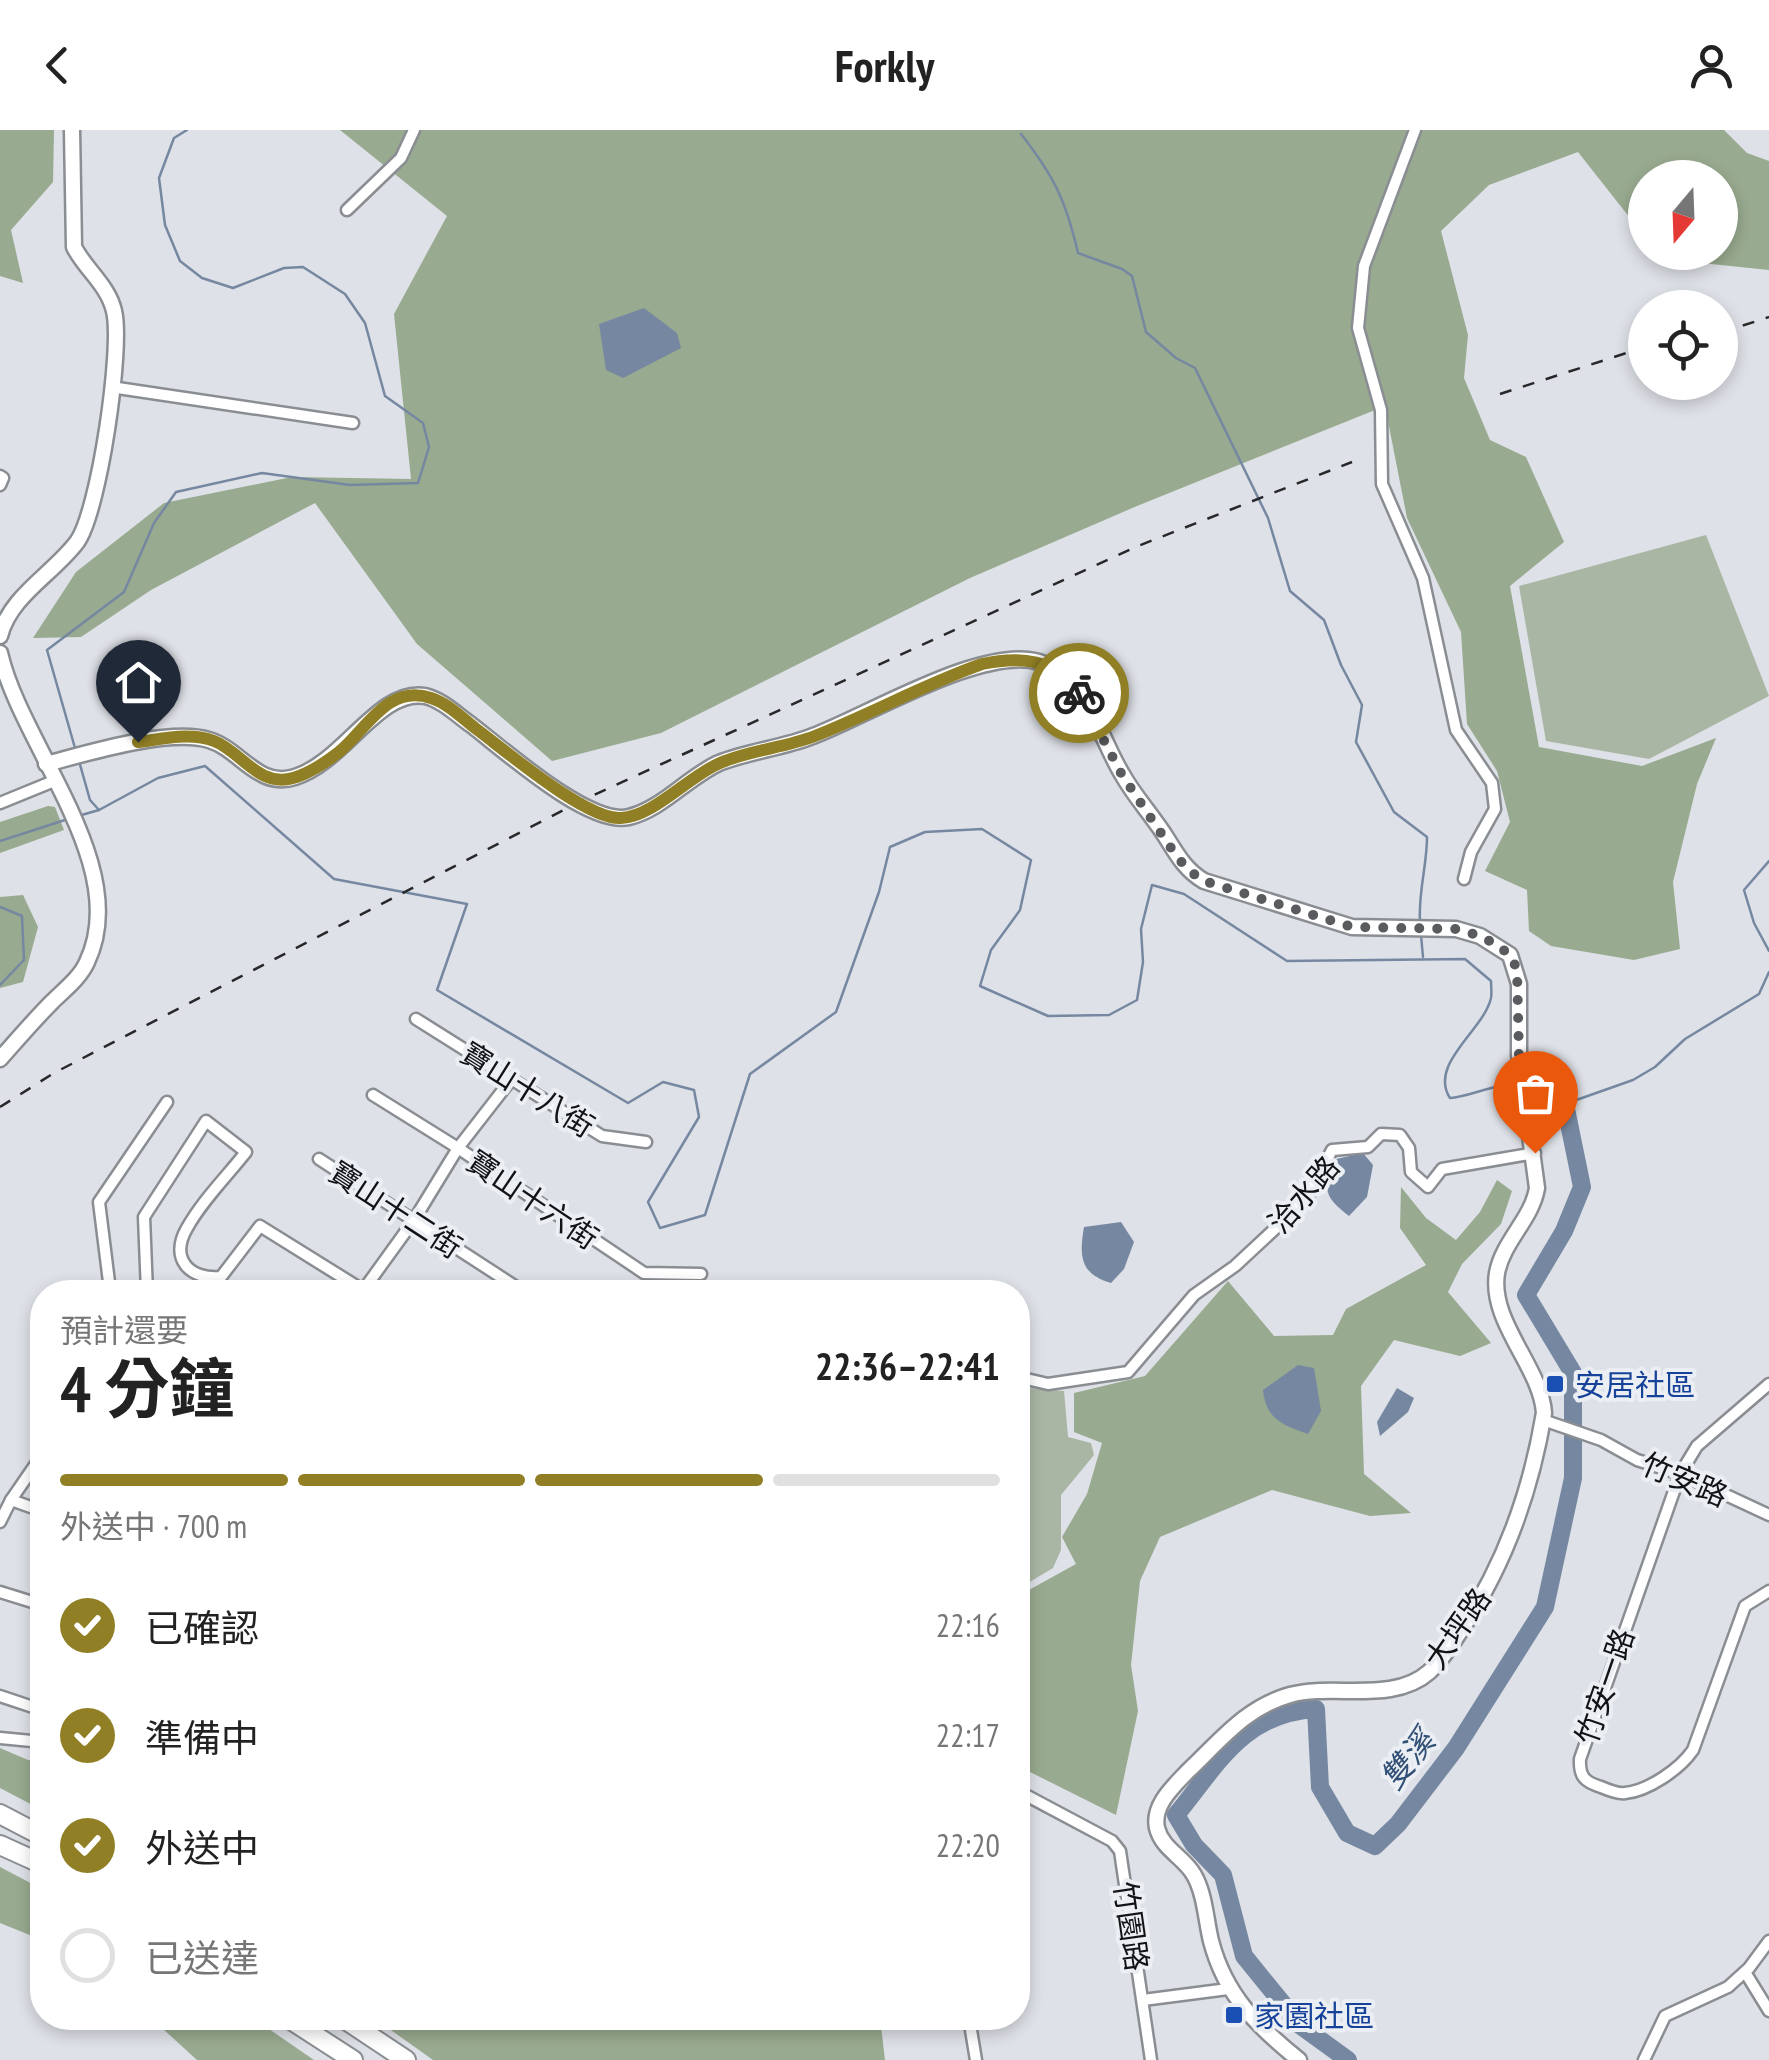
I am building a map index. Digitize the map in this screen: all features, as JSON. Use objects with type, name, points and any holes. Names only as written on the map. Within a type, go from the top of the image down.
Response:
[{"type":"highway","points":[[0,1814],[30,1830]]},
{"type":"highway","points":[[0,1845],[30,1859]]},
{"type":"highway","points":[[307,2030],[353,2060]]},
{"type":"highway","points":[[362,2030],[406,2060]]},
{"type":"street","points":[[0,636],[13,608],[75,545],[86,525],[102,465],[115,312],[103,286],[74,247],[72,130]]},
{"type":"street","points":[[347,210],[400,158],[414,130]]},
{"type":"street","points":[[1415,130],[1364,266],[1358,328],[1381,410],[1382,484],[1422,578],[1456,730],[1492,783],[1496,808],[1472,852],[1464,879]]},
{"type":"street","points":[[111,388],[353,423]]},
{"type":"street","points":[[0,476],[4,478],[0,485]]},
{"type":"street","points":[[0,653],[90,856],[97,895],[97,929],[87,964],[0,1058]]},
{"type":"street","name":"大坪路","points":[[46,764],[138,742],[191,736],[224,746],[266,777],[284,780],[338,753],[392,702],[428,697],[450,709],[565,795],[595,812],[618,819],[643,812],[719,763],[810,738],[972,668],[1024,659],[1056,670],[1074,686],[1122,775],[1175,854],[1196,876],[1333,923],[1370,929],[1432,928],[1480,936],[1510,955],[1519,984],[1519,1055],[1535,1153],[1535,1199],[1504,1252],[1497,1286],[1509,1330],[1543,1399],[1543,1420],[1525,1500],[1506,1550],[1482,1599],[1428,1673],[1401,1686],[1306,1692],[1264,1705],[1241,1718],[1170,1788],[1156,1818],[1158,1830],[1194,1875],[1218,1968],[1228,1989],[1244,2012],[1299,2060]]},
{"type":"street","points":[[0,803],[54,781]]},
{"type":"street","name":"寶山十八街","points":[[416,1019],[602,1136],[646,1142]]},
{"type":"street","points":[[372,1280],[458,1148],[510,1080]]},
{"type":"street","name":"寶山十六街","points":[[373,1095],[644,1273],[701,1274]]},
{"type":"street","points":[[108,1280],[99,1202],[167,1102]]},
{"type":"street","points":[[147,1280],[144,1217],[206,1120],[246,1152],[186,1229],[180,1250],[187,1269],[201,1279],[221,1277],[260,1226],[345,1280]]},
{"type":"street","name":"洽水路","points":[[1030,1380],[1048,1384],[1128,1372],[1194,1295],[1235,1266],[1306,1200],[1332,1150],[1368,1147],[1381,1134],[1400,1135],[1409,1148],[1410,1172],[1428,1188],[1442,1169],[1535,1153]]},
{"type":"street","name":"寶山十二街","points":[[318,1159],[506,1280]]},
{"type":"street","points":[[1680,1474],[1697,1446],[1769,1384]]},
{"type":"street","name":"竹安路","points":[[1543,1420],[1602,1440],[1637,1460],[1680,1474],[1769,1515]]},
{"type":"street","points":[[0,1522],[30,1472]]},
{"type":"street","name":"竹安一路","points":[[1680,1474],[1580,1759],[1580,1772],[1587,1782],[1626,1793],[1684,1764],[1693,1750],[1745,1606],[1769,1592]]},
{"type":"street","points":[[11,1500],[30,1507]]},
{"type":"street","points":[[0,1592],[30,1601]]},
{"type":"street","points":[[0,1696],[30,1706]]},
{"type":"street","points":[[0,1738],[30,1741]]},
{"type":"street","name":"竹園路","points":[[1030,1797],[1112,1841],[1120,1851],[1150,2060]]},
{"type":"street","points":[[1644,2060],[1665,2016],[1728,1986],[1745,1972],[1769,1941]]},
{"type":"street","points":[[1745,1972],[1769,2010]]},
{"type":"street","points":[[1143,2000],[1228,1989]]},
{"type":"street","points":[[971,2030],[976,2060]]},
{"type":"green space","points":[[0,130],[54,130],[53,182],[11,230],[23,283],[0,276]]},
{"type":"green space","points":[[340,130],[1724,130],[1747,153],[1769,161],[1769,270],[1738,267],[1738,160],[1628,160],[1628,215],[1578,152],[1489,185],[1441,231],[1468,335],[1464,378],[1490,440],[1526,457],[1564,542],[1510,586],[1539,747],[1642,766],[1716,738],[1697,784],[1673,882],[1680,949],[1634,960],[1551,946],[1529,931],[1527,890],[1485,871],[1510,822],[1497,771],[1467,724],[1461,632],[1407,518],[1385,406],[970,578],[661,733],[552,761],[417,644],[315,503],[151,590],[81,637],[33,638],[76,572],[164,503],[292,477],[411,479],[394,314],[447,216]]},
{"type":"green space","points":[[1706,535],[1769,696],[1649,759],[1546,741],[1519,586]]},
{"type":"green space","points":[[55,807],[64,830],[0,853],[0,822]]},
{"type":"green space","points":[[23,895],[38,927],[23,982],[0,988],[0,897]]},
{"type":"green space","points":[[1497,1180],[1512,1191],[1501,1224],[1462,1264],[1448,1292],[1491,1343],[1460,1356],[1394,1340],[1361,1386],[1364,1474],[1411,1513],[1370,1516],[1272,1490],[1160,1537],[1140,1581],[1131,1665],[1138,1711],[1116,1815],[1030,1772],[1030,1589],[1076,1564],[1062,1537],[1087,1494],[1102,1443],[1074,1432],[1074,1393],[1145,1376],[1228,1281],[1274,1336],[1333,1335],[1346,1309],[1426,1265],[1400,1228],[1401,1187],[1426,1218],[1456,1240],[1480,1212]]},
{"type":"green space","points":[[1030,1388],[1064,1391],[1068,1437],[1091,1443],[1094,1455],[1061,1495],[1061,1550],[1053,1568],[1030,1582]]},
{"type":"green space","points":[[0,1748],[30,1760],[30,1804],[0,1788]]},
{"type":"green space","points":[[0,1867],[30,1883],[30,1935],[0,1923]]},
{"type":"green space","points":[[164,2030],[270,2030],[314,2060],[197,2060]]},
{"type":"green space","points":[[391,2030],[881,2030],[885,2060],[433,2060]]},
{"type":"water","points":[[644,308],[677,333],[681,348],[623,378],[606,370],[599,324]]},
{"type":"water","points":[[1363,1153],[1373,1165],[1367,1197],[1349,1216],[1330,1197],[1329,1170],[1332,1160]]},
{"type":"water","points":[[1121,1222],[1134,1242],[1124,1269],[1111,1283],[1093,1275],[1084,1262],[1084,1227]]},
{"type":"water","points":[[1298,1365],[1314,1368],[1321,1411],[1308,1434],[1277,1420],[1268,1408],[1263,1390]]},
{"type":"water","points":[[1397,1388],[1414,1398],[1408,1412],[1380,1436],[1377,1422]]},
{"type":"waterway","points":[[75,748],[47,650],[124,592],[154,523],[176,492],[262,473],[350,485],[418,483],[429,447],[423,423],[385,396],[365,323],[345,294],[303,267],[284,268],[233,288],[202,278],[180,261],[165,225],[159,178],[174,138],[187,130]]},
{"type":"waterway","points":[[1021,134],[1057,190],[1078,253],[1132,276],[1146,332],[1176,358],[1195,368],[1268,518],[1290,591],[1324,620],[1362,705],[1356,742],[1394,812],[1427,837],[1420,922]]},
{"type":"waterway","points":[[79,761],[90,800],[99,810],[158,778],[205,766],[334,879],[467,904],[437,990],[628,1103],[663,1082],[694,1090],[699,1117],[648,1202],[660,1228],[705,1215],[750,1074],[836,1012],[879,892],[890,847],[925,832],[982,829],[1031,860],[1020,910],[991,950],[980,986],[1048,1016],[1109,1015],[1137,1000],[1143,962],[1141,929],[1152,885],[1184,894],[1287,961],[1465,959],[1491,981],[1491,996],[1486,1010],[1451,1060],[1445,1085],[1450,1098],[1501,1086],[1516,1087]]},
{"type":"waterway","points":[[78,816],[99,810]]},
{"type":"waterway","points":[[0,841],[65,820]]},
{"type":"waterway","points":[[1769,861],[1744,890],[1754,923],[1769,951]]},
{"type":"waterway","points":[[0,907],[22,916],[24,960],[0,985]]},
{"type":"waterway","points":[[1421,935],[1423,957]]},
{"type":"waterway","points":[[1528,1091],[1565,1104],[1633,1080],[1655,1067],[1685,1039],[1759,994],[1769,972]]},
{"type":"waterway","name":"雙溪","points":[[1348,2060],[1301,2026],[1244,1956],[1223,1875],[1194,1845],[1176,1815],[1234,1744],[1251,1731],[1269,1720],[1316,1709],[1320,1787],[1347,1833],[1375,1846],[1398,1824],[1456,1748],[1545,1607],[1573,1478],[1573,1373],[1526,1295],[1564,1231],[1582,1187],[1565,1104]]},
{"type":"railway","points":[[1738,327],[1769,317]]},
{"type":"railway","points":[[1500,394],[1628,353]]},
{"type":"railway","points":[[0,1107],[54,1073],[581,801],[1138,546],[1352,462]]},
{"type":"way so far","points":[[1079,693],[1122,775],[1175,854],[1204,881],[1352,927],[1456,929],[1480,936],[1510,955],[1519,984],[1519,1055],[1535,1153]]},
{"type":"place","name":"安居社區","points":[[1555,1384]]},
{"type":"place","name":"家園社區","points":[[1234,2015]]},
{"type":"route","points":[[138,742],[204,738],[224,746],[256,772],[284,780],[338,753],[380,709],[392,702],[404,697],[428,697],[450,709],[565,795],[595,812],[618,819],[643,812],[719,763],[810,738],[982,664],[1011,659],[1041,663],[1066,677],[1079,693]]}]
